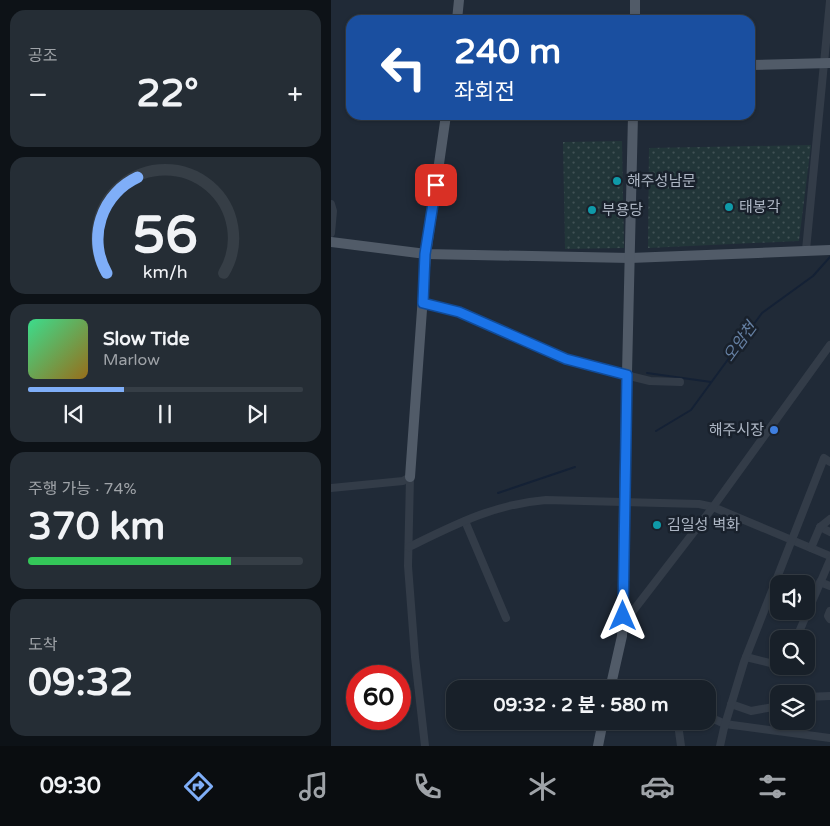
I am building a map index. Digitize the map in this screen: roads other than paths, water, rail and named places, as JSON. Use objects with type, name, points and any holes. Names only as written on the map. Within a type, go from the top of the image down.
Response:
[{"type":"main road","points":[[458,15],[459,0]]},
{"type":"main road","points":[[635,0],[635,15]]},
{"type":"main road","points":[[755,65],[826,63]]},
{"type":"main road","points":[[410,477],[425,254],[445,120]]},
{"type":"main road","points":[[612,680],[623,624],[633,120]]},
{"type":"main road","points":[[331,242],[425,254],[630,258],[828,250]]},
{"type":"main road","points":[[598,746],[601,730]]},
{"type":"street","points":[[806,250],[826,63],[830,1]]},
{"type":"street","points":[[331,204],[333,211],[331,233]]},
{"type":"street","points":[[423,303],[459,312],[562,358],[650,381],[680,382]]},
{"type":"street","points":[[623,624],[713,507],[830,345]]},
{"type":"street","points":[[720,746],[746,657],[824,458],[830,462]]},
{"type":"street","points":[[331,488],[403,482],[410,477]]},
{"type":"street","points":[[410,477],[409,547],[412,618],[425,746]]},
{"type":"street","points":[[409,547],[495,508],[527,501],[546,500],[699,504],[713,507],[830,556]]},
{"type":"street","points":[[811,548],[820,527],[830,518]]},
{"type":"street","points":[[465,521],[506,618]]},
{"type":"street","points":[[820,527],[830,532]]},
{"type":"street","points":[[800,630],[830,560]]},
{"type":"street","points":[[820,582],[830,586]]},
{"type":"street","points":[[830,610],[828,616],[830,619]]},
{"type":"street","points":[[746,657],[770,663]]},
{"type":"street","points":[[815,697],[830,696]]},
{"type":"street","points":[[731,704],[751,711],[770,708]]},
{"type":"street","points":[[716,720],[725,724],[830,738]]},
{"type":"street","points":[[679,730],[681,746]]},
{"type":"waterway","name":"오암천","points":[[656,431],[691,410],[762,313],[813,276],[830,257]]},
{"type":"waterway","points":[[647,373],[711,382]]},
{"type":"waterway","points":[[498,493],[575,467]]},
{"type":"place","name":"해주성남문","points":[[617,181]]},
{"type":"place","name":"태봉각","points":[[729,207]]},
{"type":"place","name":"부용당","points":[[592,210]]},
{"type":"place","name":"해주시장","points":[[774,430]]},
{"type":"place","name":"김일성 벽화","points":[[657,525]]}]
